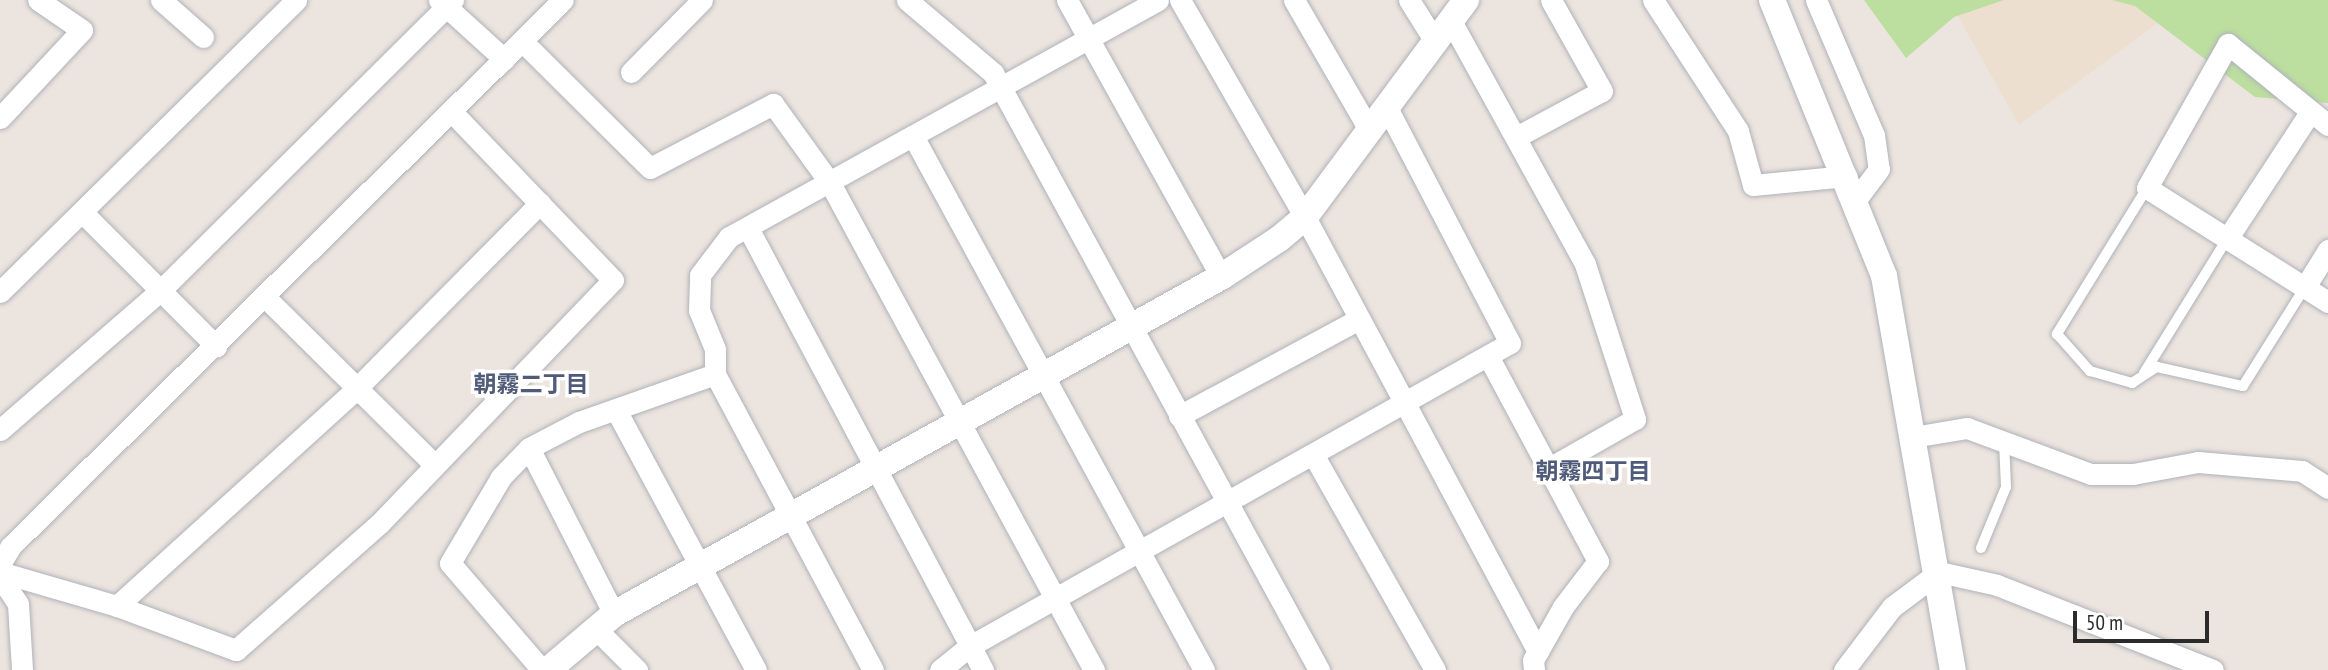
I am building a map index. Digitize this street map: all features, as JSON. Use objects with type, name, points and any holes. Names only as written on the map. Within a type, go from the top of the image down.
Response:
[{"type":"street","points":[[0,118],[82,30],[38,0]]},
{"type":"street","points":[[162,0],[203,37]]},
{"type":"street","points":[[0,292],[296,0]]},
{"type":"street","points":[[0,564],[11,547],[563,0]]},
{"type":"street","points":[[631,72],[702,0]]},
{"type":"street","points":[[907,0],[993,73],[1128,328],[1319,670]]},
{"type":"street","points":[[1067,0],[1221,277]]},
{"type":"street","points":[[873,670],[788,518],[715,374],[715,349],[699,310],[700,275],[717,248],[748,228],[1158,0]]},
{"type":"street","points":[[1180,0],[1305,217],[1536,661]]},
{"type":"street","points":[[1294,0],[1370,131]]},
{"type":"street","points":[[1409,0],[1436,43]]},
{"type":"street","points":[[1518,136],[1602,91],[1551,0]]},
{"type":"street","points":[[1653,0],[1738,131],[1753,185],[1852,187],[1879,169],[1874,135],[1816,0]]},
{"type":"street","points":[[1772,0],[1852,187],[1884,276],[1939,572],[1953,670]]},
{"type":"street","points":[[0,430],[160,291],[446,2],[504,59]]},
{"type":"street","points":[[548,670],[604,620],[696,566],[788,518],[1221,277],[1305,217],[1458,10]]},
{"type":"street","points":[[1458,10],[1518,136],[1585,264],[1635,419],[1549,468]]},
{"type":"street","points":[[522,41],[650,168],[773,104],[830,183],[1094,670]]},
{"type":"street","points":[[2328,125],[2228,44],[2147,188],[2229,236],[2328,302]]},
{"type":"street","points":[[940,670],[970,646],[1227,505],[1510,343],[1387,108]]},
{"type":"street","points":[[0,575],[117,606],[236,650],[379,524],[613,280],[452,112]]},
{"type":"street","points":[[2229,236],[2310,112]]},
{"type":"street","points":[[913,136],[1204,670]]},
{"type":"street","points":[[117,606],[355,390],[540,203]]},
{"type":"street","points":[[82,212],[216,345]]},
{"type":"street","points":[[748,228],[874,470],[983,670]]},
{"type":"street","points":[[2305,287],[2328,250]]},
{"type":"street","points":[[265,297],[355,390],[435,464]]},
{"type":"street","points":[[1179,416],[1359,319]]},
{"type":"street","points":[[1488,356],[1598,561],[1536,661]]},
{"type":"street","points":[[542,670],[450,563],[501,477],[530,448],[615,410],[715,374]]},
{"type":"street","points":[[615,410],[696,566],[756,670]]},
{"type":"street","points":[[1913,437],[1967,428],[2004,438],[2044,460],[2091,474],[2133,474],[2198,462],[2302,471],[2328,488]]},
{"type":"street","points":[[530,448],[604,620],[637,670]]},
{"type":"street","points":[[1314,456],[1435,670]]},
{"type":"street","points":[[1844,670],[1892,607],[1939,572],[1997,585],[2213,670]]},
{"type":"street","points":[[0,575],[18,604],[22,670]]},
{"type":"lane","points":[[2147,188],[2057,334],[2090,370],[2132,383],[2157,367],[2243,386],[2305,287]]},
{"type":"lane","points":[[2141,377],[2229,236]]},
{"type":"lane","points":[[1981,548],[2006,487],[2004,438]]},
{"type":"shaded area","points":[[1949,0],[2189,0],[2019,125]]},
{"type":"green space","points":[[1864,0],[2004,0],[1954,17],[1906,58]]},
{"type":"green space","points":[[2112,0],[2328,0],[2328,103],[2255,97],[2135,6]]},
{"type":"district","name":"朝霧二丁目","points":[[531,384]]},
{"type":"district","name":"朝霧四丁目","points":[[1593,471]]}]
